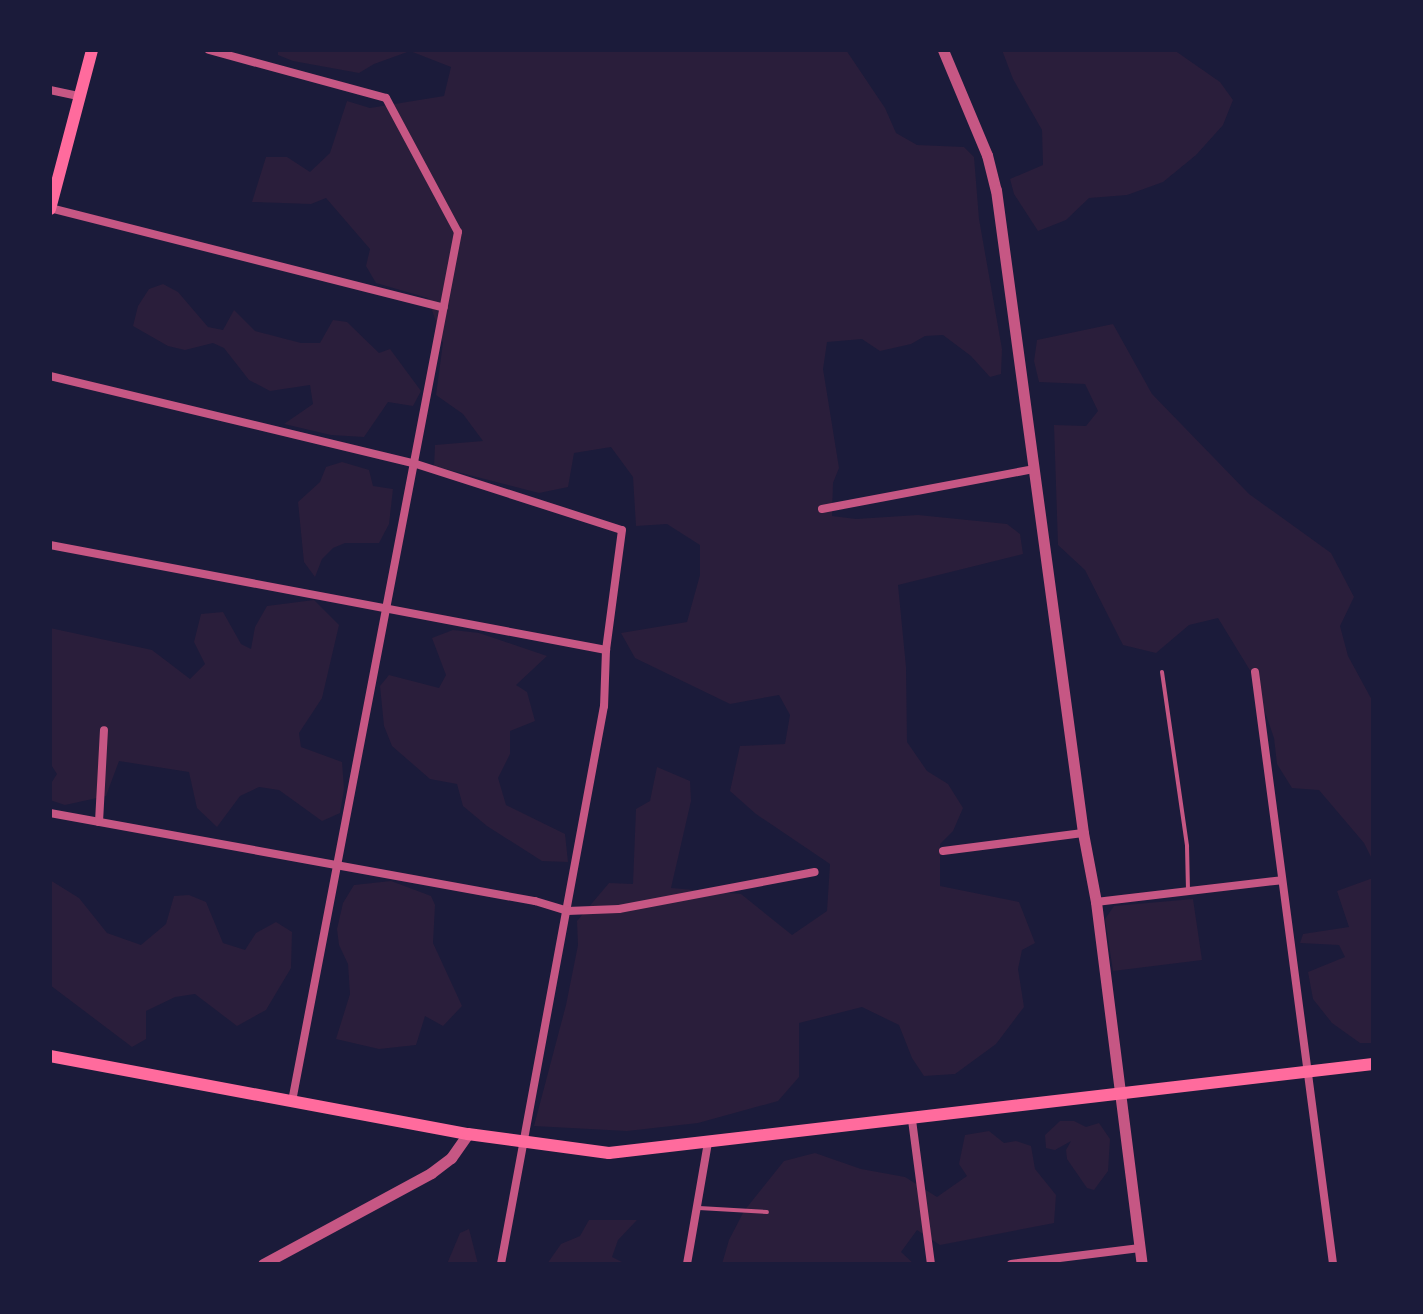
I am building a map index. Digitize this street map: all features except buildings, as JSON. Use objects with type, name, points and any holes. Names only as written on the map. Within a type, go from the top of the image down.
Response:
[{"type":"main road","points":[[50,208],[92,50]]},
{"type":"main road","points":[[50,1056],[468,1134],[609,1153],[1120,1096],[1373,1064]]},
{"type":"street","points":[[209,50],[386,98],[458,228],[292,1101]]},
{"type":"street","points":[[943,50],[994,179],[1083,833],[1096,902],[1142,1264]]},
{"type":"street","points":[[50,90],[79,96]]},
{"type":"street","points":[[50,208],[444,308]]},
{"type":"street","points":[[50,376],[413,463],[622,530],[606,650],[604,706],[501,1264]]},
{"type":"street","points":[[822,509],[1033,469]]},
{"type":"street","points":[[50,545],[606,650]]},
{"type":"street","points":[[1255,672],[1333,1264]]},
{"type":"street","points":[[99,822],[104,730]]},
{"type":"street","points":[[50,813],[535,901],[567,911],[619,909],[815,872]]},
{"type":"street","points":[[943,851],[1083,833]]},
{"type":"street","points":[[1096,902],[1282,880]]},
{"type":"street","points":[[912,1120],[931,1264]]},
{"type":"street","points":[[264,1264],[431,1173],[451,1158],[468,1134]]},
{"type":"street","points":[[687,1264],[708,1143]]},
{"type":"street","points":[[1011,1264],[1140,1248]]},
{"type":"lane","points":[[1162,672],[1187,846],[1188,889]]},
{"type":"lane","points":[[699,1208],[767,1212]]},
{"type":"shaded area","points":[[278,50],[846,50],[885,108],[896,133],[917,145],[964,147],[974,157],[979,219],[1002,349],[1001,374],[990,377],[971,356],[943,335],[925,336],[911,344],[880,351],[862,339],[827,342],[823,369],[839,468],[833,483],[832,516],[856,519],[918,515],[1007,524],[1020,534],[1023,554],[898,585],[906,667],[907,742],[927,771],[948,784],[963,808],[953,831],[940,844],[940,886],[1019,902],[1035,943],[1022,950],[1018,969],[1024,1007],[996,1044],[955,1074],[924,1076],[912,1058],[899,1025],[862,1007],[799,1023],[799,1077],[778,1101],[698,1123],[627,1131],[534,1126],[566,1005],[578,945],[577,921],[609,883],[633,884],[636,809],[650,801],[657,767],[690,781],[691,801],[671,888],[741,894],[792,935],[827,911],[830,864],[756,814],[730,791],[740,746],[785,744],[790,715],[779,695],[730,704],[635,658],[621,633],[687,622],[700,575],[700,545],[667,524],[636,526],[633,477],[611,447],[574,453],[568,487],[539,493],[434,466],[435,445],[483,441],[463,414],[436,395],[443,343],[428,298],[376,283],[366,266],[370,249],[326,198],[311,204],[252,202],[266,157],[287,157],[310,172],[330,153],[347,101],[370,108],[444,96],[451,67],[410,51],[359,73],[293,61],[278,55]]},
{"type":"shaded area","points":[[1002,50],[1174,50],[1220,82],[1233,100],[1223,125],[1196,155],[1163,182],[1127,195],[1089,198],[1066,220],[1038,231],[1014,194],[1010,179],[1043,165],[1042,130],[1013,79]]},
{"type":"shaded area","points":[[163,284],[178,292],[208,327],[223,330],[234,310],[255,331],[301,343],[320,343],[333,320],[347,322],[379,353],[390,349],[421,391],[413,406],[388,402],[364,437],[331,435],[284,424],[313,404],[310,385],[270,391],[249,380],[224,348],[213,343],[185,350],[168,346],[133,326],[138,306],[149,289]]},
{"type":"shaded area","points":[[1113,324],[1152,394],[1249,494],[1331,553],[1354,597],[1340,626],[1348,656],[1373,702],[1373,861],[1364,843],[1319,790],[1292,788],[1277,764],[1274,738],[1251,672],[1218,618],[1189,625],[1156,653],[1123,645],[1085,570],[1058,545],[1054,425],[1086,426],[1098,411],[1085,384],[1039,382],[1034,361],[1037,340]]},
{"type":"shaded area","points":[[342,462],[369,470],[373,486],[393,489],[389,524],[379,543],[345,543],[333,548],[322,559],[315,577],[304,562],[298,502],[320,482],[326,467]]},
{"type":"shaded area","points":[[314,600],[339,625],[322,698],[299,733],[301,747],[342,762],[344,789],[340,813],[322,821],[279,790],[259,787],[240,796],[217,827],[197,808],[189,772],[119,761],[106,796],[65,805],[50,800],[50,785],[57,774],[50,763],[50,628],[152,650],[190,679],[205,664],[194,642],[201,614],[223,612],[241,644],[251,649],[255,627],[267,606]]},
{"type":"shaded area","points":[[453,630],[479,633],[547,656],[516,685],[527,692],[535,721],[510,731],[510,754],[498,778],[506,805],[565,834],[568,862],[542,861],[487,826],[463,806],[457,784],[430,779],[392,746],[384,726],[380,686],[389,675],[439,688],[446,675],[432,638]]},
{"type":"shaded area","points":[[1373,878],[1373,1043],[1360,1043],[1332,1023],[1313,999],[1308,972],[1345,957],[1339,945],[1300,943],[1303,934],[1349,927],[1337,891]]},
{"type":"shaded area","points":[[50,880],[79,898],[107,933],[141,945],[166,924],[174,896],[189,895],[206,902],[223,943],[245,950],[256,933],[276,922],[292,932],[291,968],[266,1010],[237,1026],[195,994],[175,997],[146,1011],[146,1039],[132,1047],[50,985]]},
{"type":"shaded area","points":[[391,881],[431,896],[435,905],[433,943],[462,1006],[443,1026],[425,1016],[416,1045],[379,1049],[336,1039],[350,994],[348,964],[339,945],[337,929],[343,903],[354,885]]},
{"type":"shaded area","points":[[1193,899],[1202,960],[1113,971],[1105,919],[1114,906]]},
{"type":"shaded area","points":[[1060,1121],[1074,1121],[1086,1127],[1099,1123],[1110,1139],[1108,1171],[1094,1190],[1087,1188],[1067,1159],[1066,1150],[1071,1141],[1055,1150],[1046,1148],[1045,1135]]},
{"type":"shaded area","points":[[989,1131],[1004,1143],[1016,1141],[1031,1146],[1035,1169],[1056,1195],[1054,1223],[940,1245],[917,1230],[901,1252],[914,1264],[722,1264],[729,1240],[744,1211],[784,1161],[815,1153],[861,1169],[905,1177],[937,1197],[967,1176],[959,1164],[965,1135]]},
{"type":"shaded area","points":[[589,1220],[637,1220],[618,1240],[612,1257],[626,1264],[547,1264],[561,1244],[580,1236]]},
{"type":"shaded area","points":[[469,1229],[478,1264],[447,1264],[460,1233]]}]
